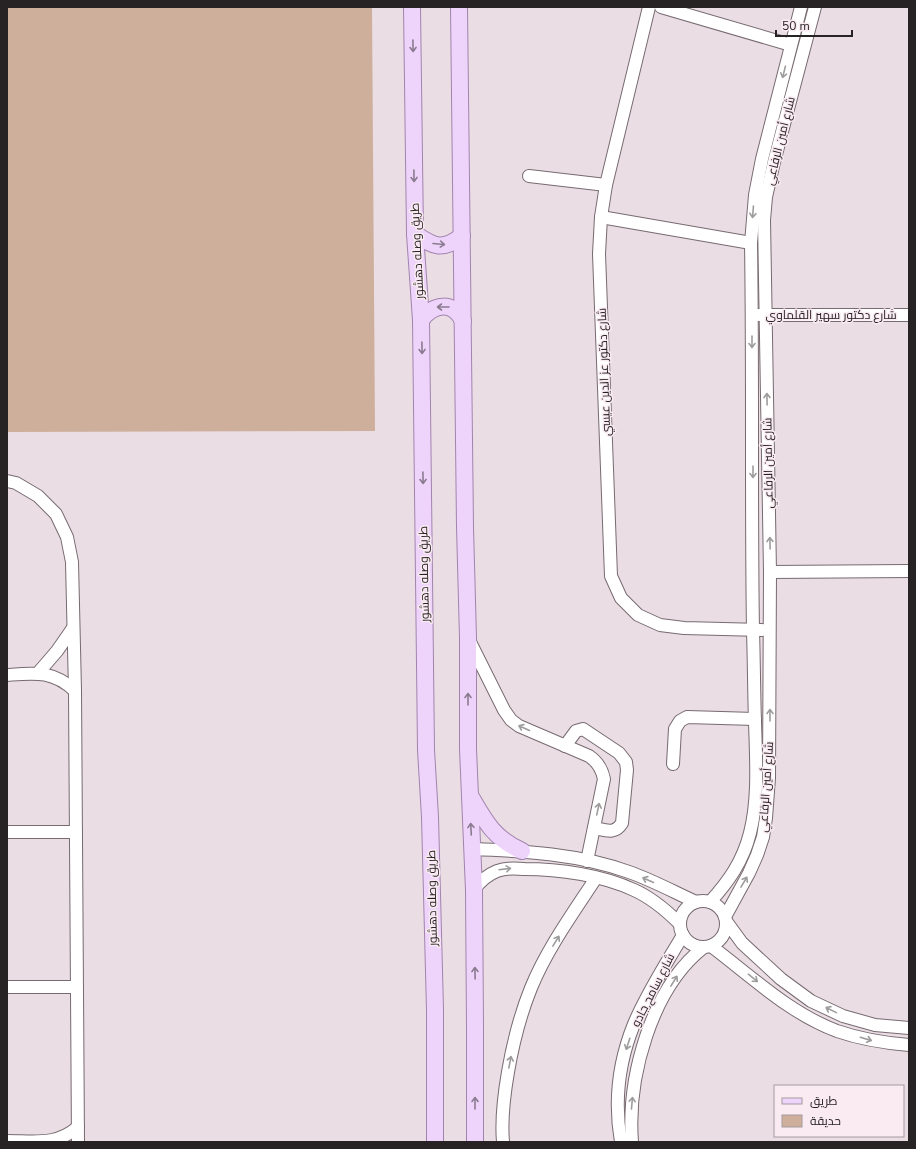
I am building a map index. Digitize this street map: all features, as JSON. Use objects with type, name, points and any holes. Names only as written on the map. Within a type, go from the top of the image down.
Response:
[{"type":"main road","name":"طريق وصله دهشور","points":[[412,7],[415,234],[421,320],[426,750],[430,817],[435,1010],[435,1142]]},
{"type":"main road","points":[[459,7],[469,794],[474,890],[476,1028],[475,1142]]},
{"type":"main road","points":[[415,234],[429,243],[439,246],[450,244],[462,236]]},
{"type":"main road","points":[[421,320],[427,312],[437,306],[450,307],[460,314],[463,321]]},
{"type":"main road","points":[[469,794],[494,832],[502,840],[522,851]]},
{"type":"street","name":"شارع دكتور عز الدين عيسي","points":[[649,7],[606,185],[601,217],[599,254],[611,576],[621,598],[638,615],[660,625],[684,628],[770,630]]},
{"type":"street","points":[[661,7],[791,45]]},
{"type":"street","name":"شارع أمين الرفاعي","points":[[725,919],[757,856],[763,837],[766,818],[770,749],[770,572],[764,240],[760,196],[762,159],[801,7]]},
{"type":"street","name":"شارع أمين الرفاعي","points":[[710,902],[727,883],[737,867],[744,851],[750,833],[753,815],[756,779],[753,629],[751,243],[760,196],[815,7]]},
{"type":"street","points":[[529,176],[606,185]]},
{"type":"street","points":[[601,217],[751,243]]},
{"type":"street","name":"شارع دكتور سهير القلماوي","points":[[752,315],[909,315]]},
{"type":"street","points":[[7,480],[16,483],[38,496],[56,514],[67,537],[72,562],[75,690],[78,1142]]},
{"type":"street","points":[[770,572],[909,571]]},
{"type":"street","points":[[38,673],[57,651],[73,628]]},
{"type":"street","points":[[468,638],[504,710],[511,720],[518,726],[594,759],[598,763],[604,779],[587,861]]},
{"type":"street","points":[[7,675],[38,673],[49,675],[59,678],[75,690]]},
{"type":"street","points":[[673,764],[675,729],[680,720],[687,717],[755,719]]},
{"type":"street","points":[[565,746],[576,731],[583,728],[619,753],[626,762],[627,770],[622,823],[616,830],[611,832],[594,828]]},
{"type":"street","points":[[7,832],[76,832]]},
{"type":"street","points":[[472,849],[522,851],[611,866],[630,872],[696,902]]},
{"type":"street","points":[[543,869],[545,854]]},
{"type":"street","points":[[474,890],[480,881],[488,875],[498,870],[508,868],[543,869],[573,873],[620,884],[634,890],[661,906],[682,929],[692,944],[707,946],[731,961],[772,994],[804,1014],[837,1031],[873,1041],[909,1045]]},
{"type":"street","points":[[503,1142],[502,1121],[505,1085],[513,1046],[524,1007],[541,967],[596,878]]},
{"type":"street","points":[[661,906],[668,900],[670,890]]},
{"type":"street","points":[[682,929],[681,917],[689,906],[696,902],[710,902],[722,910],[725,919],[742,943],[781,979],[811,1001],[843,1016],[875,1025],[909,1028]]},
{"type":"street","points":[[707,946],[721,939],[724,933],[725,919]]},
{"type":"street","name":"شارع سامح جادو","points":[[621,1142],[618,1118],[618,1097],[624,1056],[634,1024],[682,929]]},
{"type":"street","points":[[731,961],[733,950],[742,943]]},
{"type":"street","name":"شارع سامح جادو","points":[[632,1142],[631,1106],[633,1089],[638,1064],[645,1041],[665,995],[675,979],[685,964],[707,946]]},
{"type":"street","points":[[7,987],[77,988]]},
{"type":"street","points":[[7,1141],[53,1141],[66,1136],[78,1127]]},
{"type":"green space","points":[[7,7],[372,7],[375,431],[7,432]]}]
